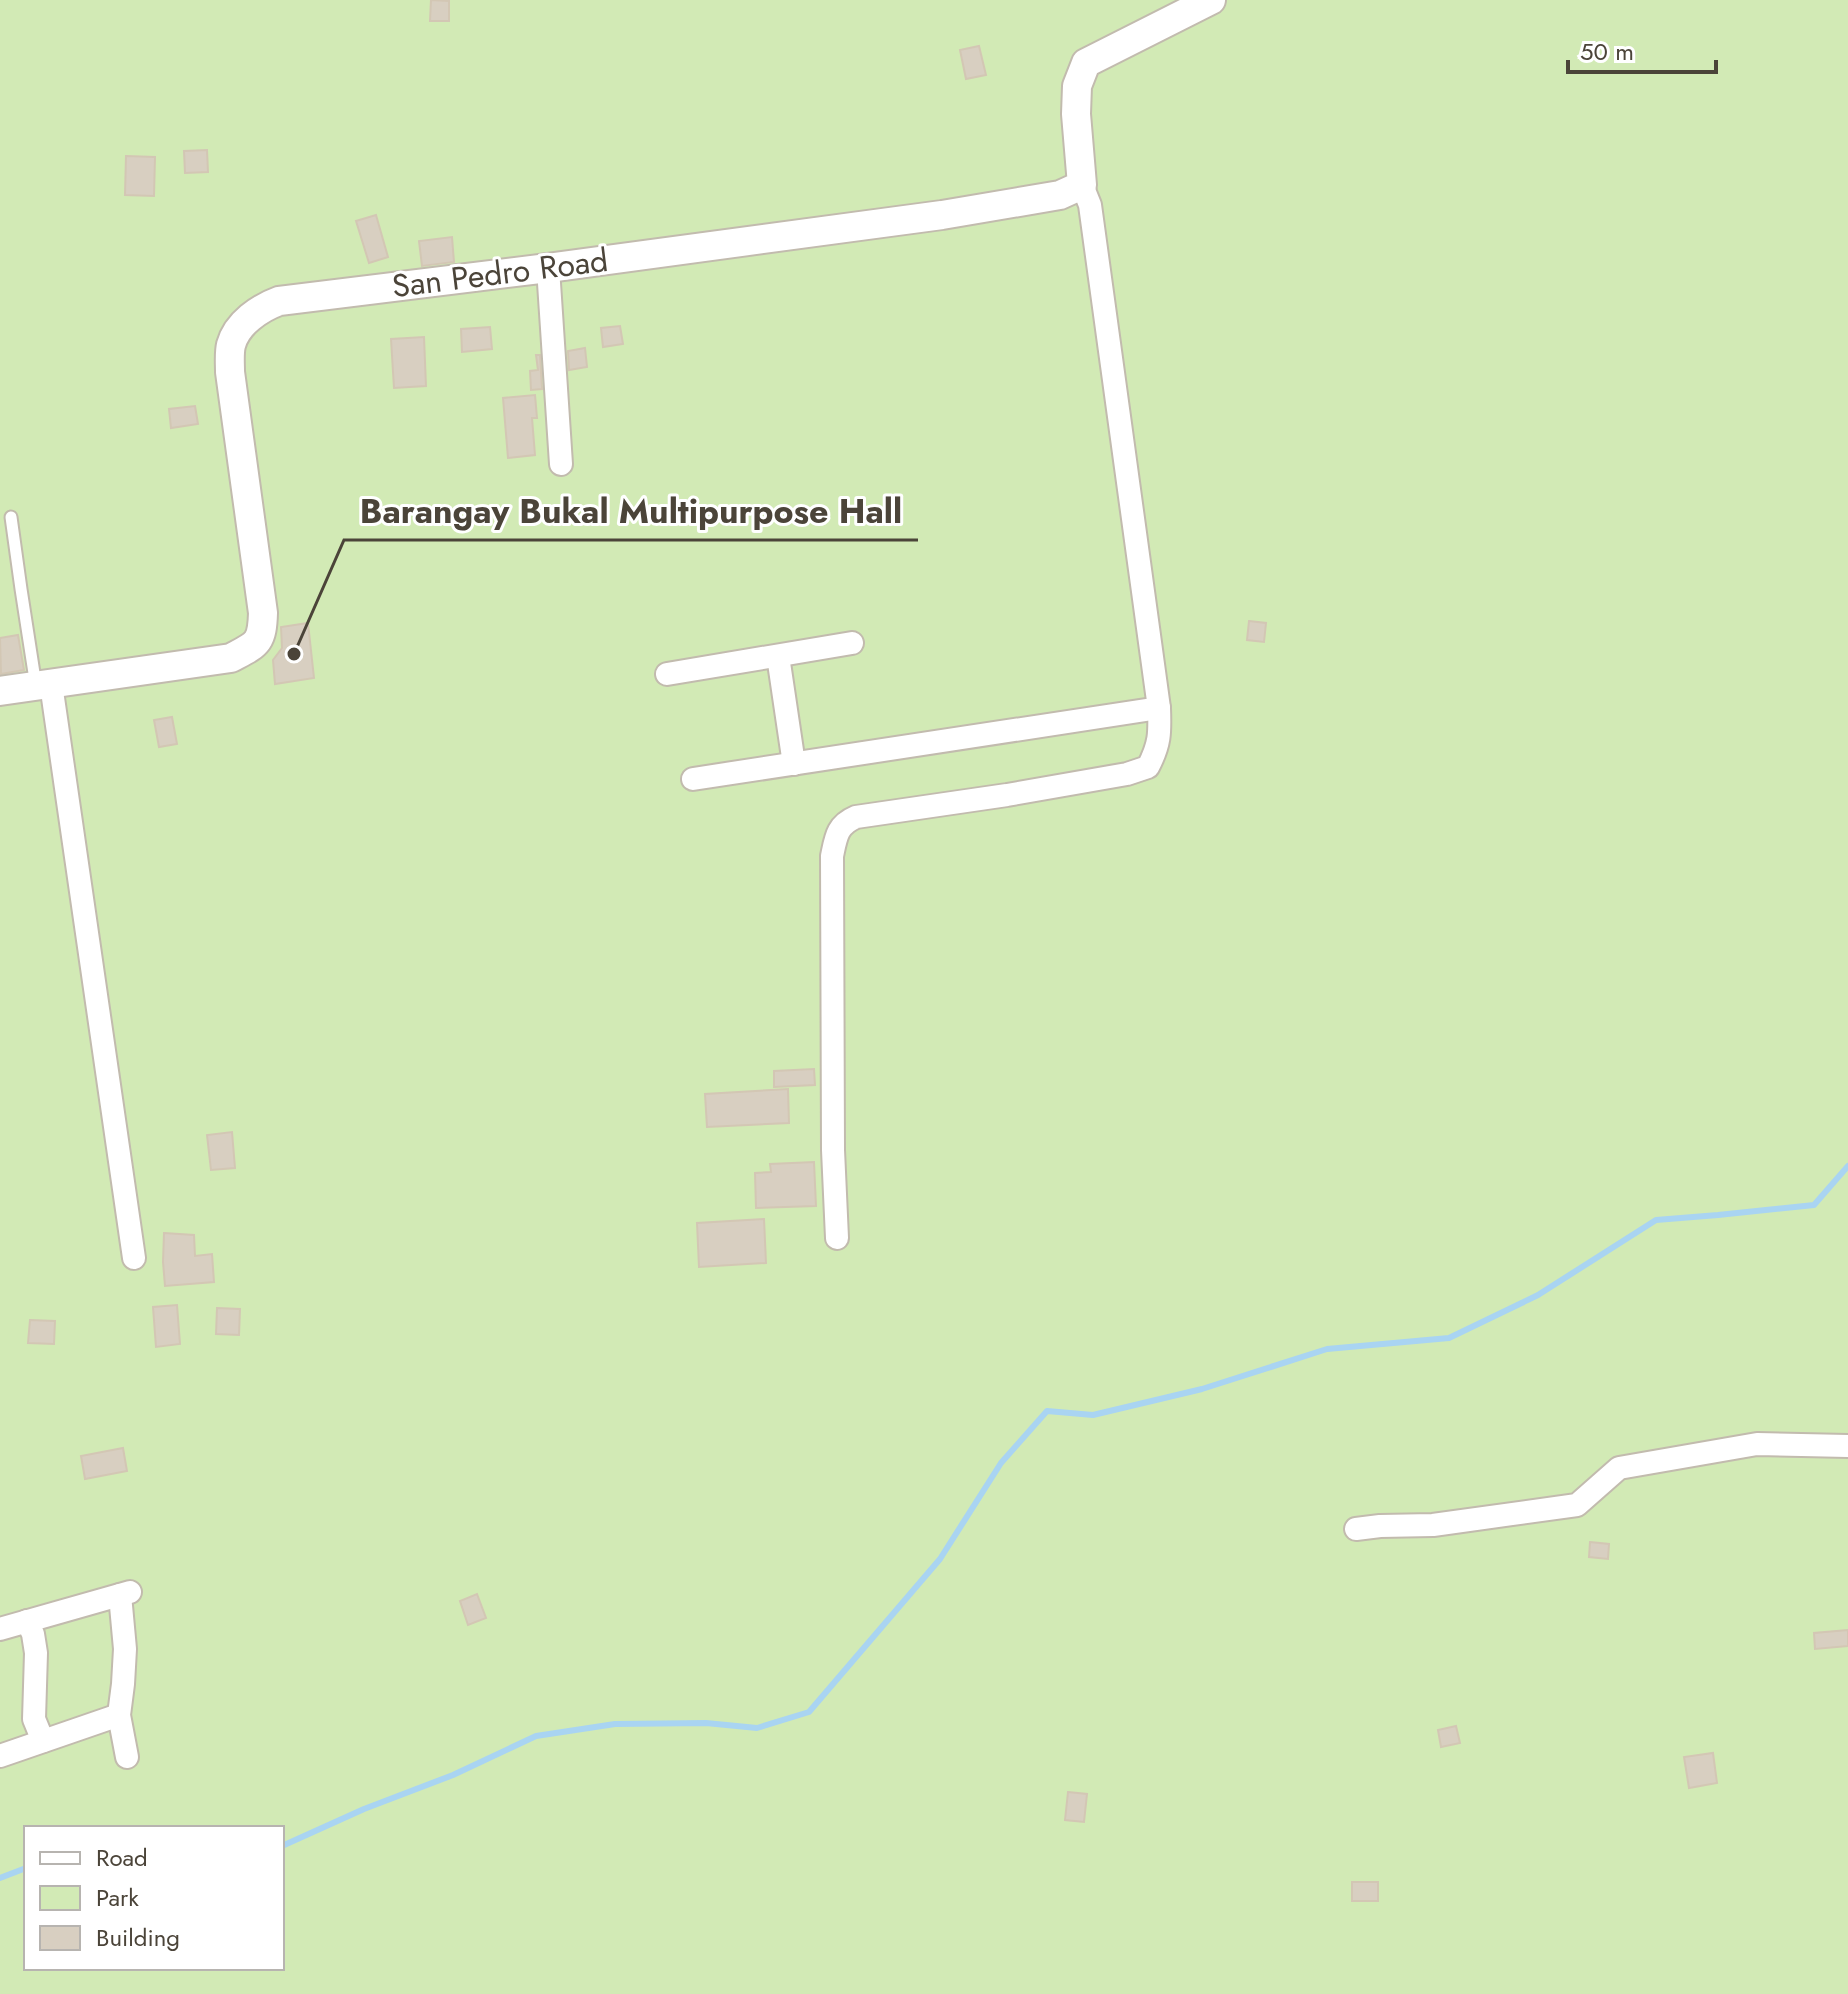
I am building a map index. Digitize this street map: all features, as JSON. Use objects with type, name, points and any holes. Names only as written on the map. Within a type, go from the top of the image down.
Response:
[{"type":"street","points":[[837,1238],[833,1150],[832,856],[836,835],[845,821],[1127,774],[1148,767],[1157,750],[1159,708],[1090,205],[1082,185],[1076,114],[1077,86],[1086,63],[1211,0]]},
{"type":"street","name":"San Pedro Road","points":[[0,691],[231,658],[254,646],[262,633],[263,613],[230,372],[232,344],[241,326],[263,307],[279,301],[942,215],[1060,195],[1082,185]]},
{"type":"street","points":[[548,268],[561,464]]},
{"type":"street","points":[[667,674],[852,643]]},
{"type":"street","points":[[778,656],[794,764]]},
{"type":"street","points":[[44,685],[134,1258]]},
{"type":"street","points":[[693,779],[1159,708]]},
{"type":"street","points":[[1356,1529],[1433,1525],[1577,1505],[1619,1468],[1757,1444],[1848,1446]]},
{"type":"street","points":[[0,1629],[125,1593],[125,1649],[119,1715],[127,1757]]},
{"type":"street","points":[[27,1621],[36,1653],[34,1719],[43,1741]]},
{"type":"street","points":[[0,1756],[119,1715]]},
{"type":"lane","points":[[11,517],[21,589],[44,685]]},
{"type":"green space","points":[[0,0],[1848,0],[1848,1994],[0,1994]]},
{"type":"building","points":[[431,0],[449,1],[449,21],[430,21]]},
{"type":"building","points":[[979,46],[986,75],[966,79],[960,50]]},
{"type":"building","points":[[207,150],[208,172],[185,173],[184,151]]},
{"type":"building","points":[[126,156],[155,157],[154,196],[125,195]]},
{"type":"building","points":[[376,215],[388,257],[369,263],[356,221]]},
{"type":"building","points":[[452,237],[454,262],[422,266],[419,241]]},
{"type":"building","points":[[620,326],[623,344],[603,347],[601,328]]},
{"type":"building","points":[[490,327],[492,349],[462,352],[461,329]]},
{"type":"building","points":[[424,337],[426,386],[394,388],[391,339]]},
{"type":"building","points":[[585,348],[587,367],[569,370],[568,351]]},
{"type":"building","points":[[536,355],[540,355],[542,389],[531,390],[530,371],[538,370]]},
{"type":"building","points":[[535,395],[537,418],[532,418],[535,455],[508,458],[503,398]]},
{"type":"building","points":[[195,406],[198,424],[171,428],[169,409]]},
{"type":"building","points":[[1249,621],[1266,623],[1264,642],[1247,640]]},
{"type":"building","points":[[308,623],[314,678],[275,684],[273,660],[282,648],[281,627]]},
{"type":"building","points":[[18,635],[24,670],[1,674],[0,638]]},
{"type":"building","points":[[172,717],[177,744],[159,747],[154,720]]},
{"type":"building","points":[[814,1069],[815,1085],[774,1087],[774,1071]]},
{"type":"building","points":[[788,1089],[789,1123],[707,1127],[705,1094]]},
{"type":"building","points":[[232,1132],[235,1168],[211,1170],[207,1135]]},
{"type":"building","points":[[814,1162],[816,1206],[756,1208],[755,1173],[771,1172],[770,1164]]},
{"type":"building","points":[[764,1219],[766,1263],[699,1267],[697,1223]]},
{"type":"building","points":[[164,1233],[194,1235],[195,1256],[212,1254],[214,1282],[165,1286]]},
{"type":"building","points":[[177,1305],[180,1344],[156,1347],[153,1307]]},
{"type":"building","points":[[217,1308],[240,1309],[239,1335],[216,1334]]},
{"type":"building","points":[[30,1320],[55,1321],[54,1344],[28,1343]]},
{"type":"building","points":[[123,1448],[127,1471],[85,1479],[81,1456]]},
{"type":"building","points":[[1590,1542],[1609,1544],[1608,1559],[1589,1557]]},
{"type":"building","points":[[477,1594],[486,1618],[468,1625],[460,1601]]},
{"type":"building","points":[[1848,1630],[1848,1646],[1815,1649],[1814,1633]]},
{"type":"building","points":[[1456,1726],[1460,1743],[1441,1747],[1438,1730]]},
{"type":"building","points":[[1713,1753],[1717,1783],[1689,1788],[1684,1757]]},
{"type":"building","points":[[1068,1792],[1087,1794],[1084,1822],[1065,1820]]},
{"type":"building","points":[[1352,1882],[1378,1882],[1378,1901],[1352,1901]]},
{"type":"waterway","points":[[284,1845],[364,1809],[453,1775],[536,1736],[615,1724],[706,1723],[757,1728],[809,1712],[940,1559],[1001,1463],[1047,1411],[1093,1415],[1202,1389],[1327,1349],[1449,1338],[1538,1295],[1656,1220],[1814,1205],[1848,1166]]},
{"type":"waterway","points":[[0,1878],[24,1869]]},
{"type":"place","name":"Barangay Bukal Multipurpose Hall","points":[[294,654]]}]
